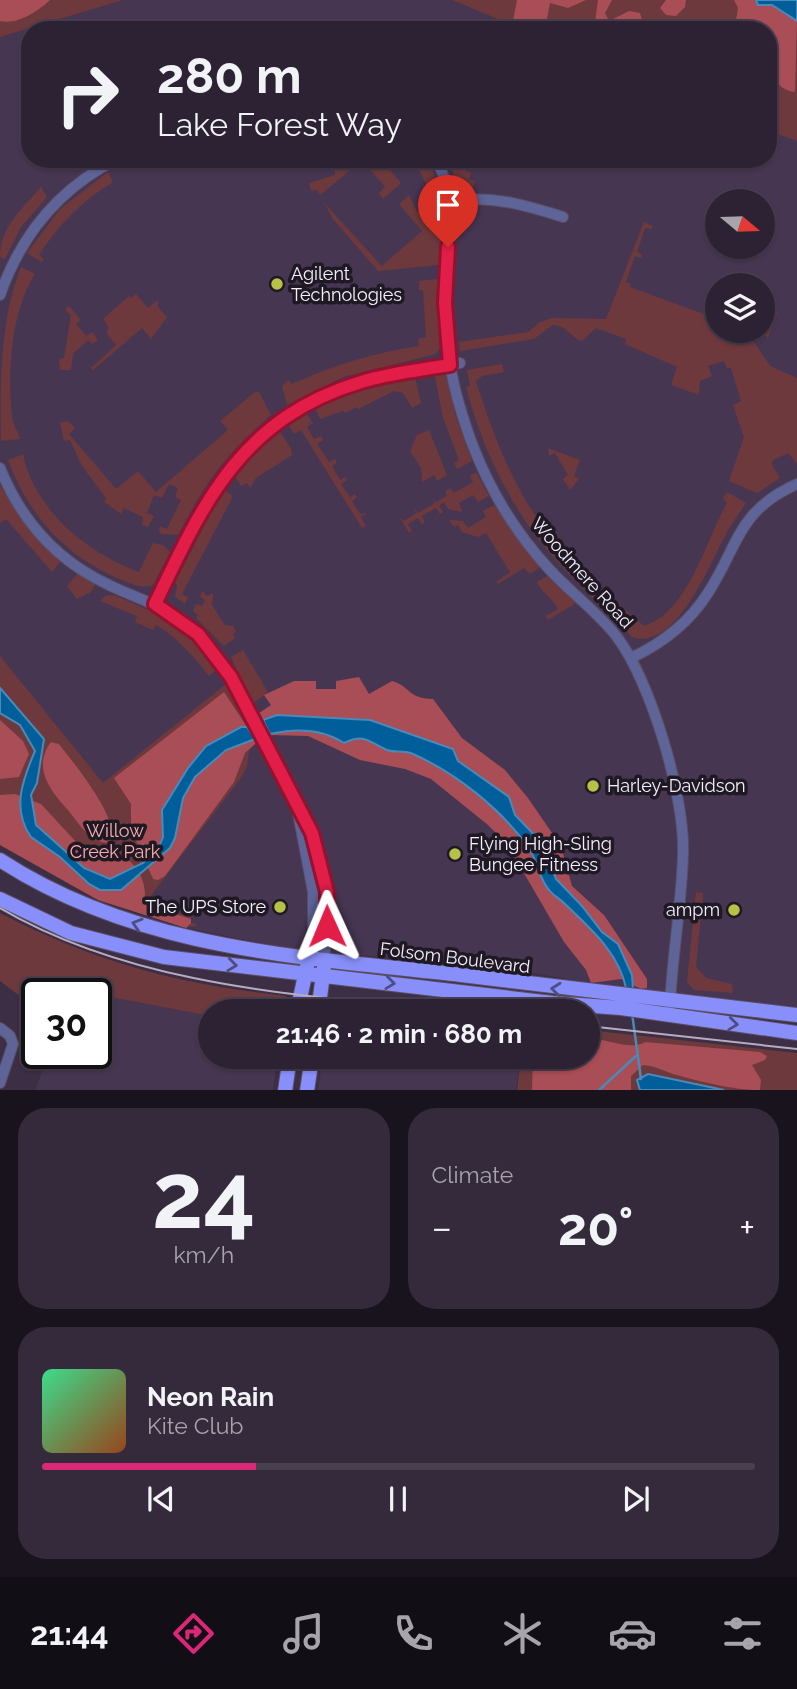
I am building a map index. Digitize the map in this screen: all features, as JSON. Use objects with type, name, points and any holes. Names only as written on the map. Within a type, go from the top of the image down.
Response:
[{"type":"main road","name":"Folsom Boulevard","points":[[0,860],[81,904],[144,927],[203,941],[308,958],[323,969]]},
{"type":"main road","name":"Folsom Boulevard","points":[[0,899],[71,933],[164,957],[305,974],[323,969],[553,1003],[621,1002],[670,1008],[797,1015]]},
{"type":"main road","points":[[300,999],[308,958]]},
{"type":"main road","points":[[320,999],[323,969]]},
{"type":"main road","name":"Folsom Boulevard","points":[[670,1008],[797,1032]]},
{"type":"main road","points":[[285,1090],[288,1069]]},
{"type":"main road","points":[[307,1090],[310,1069]]},
{"type":"street","points":[[0,295],[21,247],[43,216],[71,188],[103,168]]},
{"type":"street","points":[[441,168],[452,201],[478,198],[503,200],[563,217]]},
{"type":"street","name":"Woodmere Road","points":[[452,201],[445,303],[471,442],[513,523],[547,568],[601,619],[631,658],[652,707],[682,828],[682,873],[670,1008]]},
{"type":"street","points":[[155,604],[215,487],[244,451],[272,427],[312,402],[346,387],[382,377],[455,364]]},
{"type":"street","points":[[0,468],[20,510],[62,557],[99,581],[155,604],[184,622],[210,648],[231,677],[317,844],[327,892],[323,969]]},
{"type":"street","points":[[631,658],[663,640],[689,618],[709,591],[744,524],[764,504],[797,484]]},
{"type":"street","points":[[298,810],[313,892],[313,934],[308,958]]},
{"type":"street","points":[[0,1028],[10,1036],[13,1044],[0,1083]]},
{"type":"shaded area","points":[[0,0],[50,0],[26,16],[6,22],[0,21]]},
{"type":"shaded area","points":[[123,0],[452,0],[502,21],[53,21]]},
{"type":"shaded area","points":[[517,0],[586,0],[568,8],[550,3],[547,21],[513,21]]},
{"type":"shaded area","points":[[598,0],[612,0],[605,13],[609,21],[595,21]]},
{"type":"shaded area","points":[[666,0],[686,0],[685,7],[676,16],[666,15],[660,8]]},
{"type":"shaded area","points":[[734,0],[756,0],[758,5],[772,5],[797,21],[795,92],[777,82],[777,21],[736,21],[738,8]]},
{"type":"shaded area","points":[[629,11],[640,13],[642,20],[609,21]]},
{"type":"shaded area","points":[[21,31],[21,168],[777,168],[777,121],[797,129],[797,1007],[618,988],[486,965],[295,950],[183,927],[98,900],[0,845],[0,37]]},
{"type":"shaded area","points":[[359,677],[369,694],[392,681],[413,694],[433,699],[462,738],[505,770],[561,846],[572,886],[604,915],[647,979],[647,988],[641,989],[621,979],[591,983],[586,970],[564,942],[507,844],[431,779],[405,769],[360,760],[308,736],[270,735],[259,713],[271,705],[264,695],[294,681],[316,681],[316,689],[336,689],[336,681]]},
{"type":"shaded area","points":[[224,692],[257,742],[245,753],[234,782],[165,876],[158,880],[153,879],[131,829],[131,804],[114,778]]},
{"type":"shaded area","points":[[0,720],[23,741],[29,754],[19,777],[0,779]]},
{"type":"shaded area","points":[[51,742],[59,744],[103,806],[112,832],[112,843],[91,837],[49,786],[43,760]]},
{"type":"shaded area","points":[[15,794],[41,804],[90,857],[108,861],[123,856],[129,860],[141,877],[145,890],[144,904],[191,919],[191,923],[186,928],[98,900],[0,845],[0,795]]},
{"type":"shaded area","points":[[112,997],[198,1014],[198,1069],[276,1069],[273,1090],[35,1090],[43,1069],[112,1069]]},
{"type":"shaded area","points":[[600,1040],[626,1045],[645,1042],[760,1052],[767,1056],[765,1060],[752,1065],[761,1080],[760,1090],[715,1084],[643,1065],[631,1076],[631,1090],[532,1090],[533,1069],[600,1069]]},
{"type":"shaded area","points":[[321,1069],[519,1069],[516,1090],[318,1090]]},
{"type":"green space","points":[[0,0],[123,0],[53,21],[21,21],[21,31],[0,37]]},
{"type":"green space","points":[[452,0],[797,0],[797,141],[777,133],[777,21],[502,21]]},
{"type":"green space","points":[[335,168],[352,168],[320,195],[317,190],[311,191],[309,183],[335,175]]},
{"type":"green space","points":[[369,168],[388,168],[401,183],[383,199],[379,193],[385,187]]},
{"type":"green space","points":[[418,168],[432,168],[442,194],[423,193],[429,190]]},
{"type":"green space","points":[[451,168],[466,168],[471,173],[469,179],[475,181],[473,187],[464,188],[457,183]]},
{"type":"green space","points":[[108,172],[113,182],[81,205],[63,223],[39,255],[44,259],[42,262],[27,253],[60,209]]},
{"type":"green space","points":[[41,187],[47,197],[21,227],[5,259],[0,257],[8,227]]},
{"type":"green space","points":[[409,195],[417,212],[444,212],[439,265],[378,271],[333,219],[324,203],[382,266],[422,231],[399,204]]},
{"type":"green space","points":[[644,222],[653,226],[651,229],[645,228],[637,252],[642,254],[641,258],[635,256],[626,282],[631,284],[630,287],[705,315],[705,343],[755,343],[770,366],[797,378],[797,464],[788,453],[773,460],[772,465],[780,478],[757,493],[729,481],[744,437],[733,405],[741,401],[731,368],[727,368],[724,361],[708,366],[712,376],[700,381],[699,395],[671,385],[677,367],[625,344],[626,339],[596,328],[582,341],[562,327],[553,325],[534,339],[460,351],[459,342],[528,332],[540,322],[552,318],[606,319]]},
{"type":"green space","points":[[21,267],[35,274],[21,304],[11,360],[12,416],[20,439],[1,441],[1,375],[5,330]]},
{"type":"green space","points":[[437,279],[440,347],[436,354],[343,377],[287,405],[282,386],[288,380],[292,384],[354,360],[419,346],[418,339],[426,337],[423,290],[419,290],[419,281]]},
{"type":"green space","points":[[136,294],[148,308],[158,300],[158,307],[167,317],[151,339],[142,328],[93,370],[91,368],[116,345],[107,334],[108,326],[103,319],[129,296],[131,298]]},
{"type":"green space","points":[[69,306],[81,320],[76,324],[86,336],[92,332],[98,340],[92,344],[88,340],[73,354],[71,370],[60,370],[59,359],[64,358],[71,315],[65,310]]},
{"type":"green space","points":[[502,364],[504,372],[482,376],[476,381],[501,450],[522,493],[548,534],[564,553],[644,626],[673,606],[684,591],[727,503],[723,498],[727,492],[746,503],[727,532],[701,584],[677,619],[663,631],[648,638],[632,637],[557,561],[513,501],[490,457],[466,387],[470,386],[467,370]]},
{"type":"green space","points":[[445,371],[456,417],[472,461],[457,469],[454,463],[459,460],[443,418],[434,372]]},
{"type":"green space","points":[[415,377],[421,403],[412,408],[403,393],[394,391],[358,409],[357,407],[320,419],[315,408],[362,388]]},
{"type":"green space","points":[[255,392],[259,392],[271,415],[217,470],[178,535],[161,534],[159,530],[160,526],[167,529],[181,500],[175,497],[178,488],[169,484],[162,498],[154,495],[147,513],[154,516],[148,527],[142,525],[143,517],[124,508],[121,514],[104,502],[106,498],[82,466],[70,440],[64,441],[60,423],[68,421],[75,428],[69,434],[116,489],[138,471],[156,492],[228,430],[220,421]]},
{"type":"green space","points":[[306,413],[313,423],[307,427],[314,439],[321,436],[323,440],[317,444],[329,462],[335,459],[337,463],[332,466],[340,480],[345,477],[347,480],[341,484],[350,497],[355,494],[357,497],[352,501],[360,514],[367,513],[361,517],[366,526],[362,528],[301,430],[294,434],[288,424]]},
{"type":"green space","points":[[279,430],[292,455],[256,478],[250,488],[247,483],[241,486],[234,475]]},
{"type":"green space","points":[[429,430],[447,475],[437,481],[434,475],[422,482],[421,468],[410,451],[417,435]]},
{"type":"green space","points":[[548,448],[580,460],[574,476],[579,479],[570,490],[563,479],[568,475],[555,453],[549,456]]},
{"type":"green space","points":[[24,454],[31,479],[50,510],[91,547],[139,572],[153,543],[163,545],[170,552],[153,585],[137,586],[102,571],[67,547],[52,532],[27,499],[8,460]]},
{"type":"green space","points":[[476,472],[489,496],[478,502],[473,495],[459,503],[462,512],[448,509],[444,502],[439,506],[443,512],[440,514],[436,508],[422,516],[425,523],[422,524],[418,518],[408,524],[412,531],[409,533],[399,516],[404,521],[416,513],[413,508],[418,513],[435,503],[432,497],[436,502],[447,496],[445,492],[450,488],[454,493],[473,482],[470,476]]},
{"type":"green space","points":[[0,485],[21,519],[60,562],[52,572],[6,519],[0,523]]},
{"type":"green space","points":[[223,489],[233,496],[182,594],[188,597],[185,604],[175,597],[175,583]]},
{"type":"green space","points":[[494,505],[540,567],[530,574],[524,568],[498,584],[496,582],[510,572],[486,533],[478,537],[462,532],[458,525],[454,527],[449,520],[463,521],[468,528],[486,517],[483,511]]},
{"type":"green space","points":[[78,573],[96,583],[91,592],[77,599],[67,586]]},
{"type":"green space","points":[[547,576],[576,603],[548,620],[546,616],[558,609],[537,582]]},
{"type":"green space","points":[[202,591],[207,596],[213,593],[212,605],[225,625],[233,626],[236,632],[233,634],[235,638],[224,646],[196,618],[198,615],[193,611],[196,604],[202,606],[205,600],[200,597]]},
{"type":"green space","points":[[114,595],[159,615],[185,632],[218,668],[209,676],[164,630],[156,625],[153,630],[135,622],[137,616],[100,601],[105,596]]},
{"type":"green space","points":[[243,650],[268,692],[252,704],[231,657]]},
{"type":"green space","name":"Willow Creek Park","points":[[0,656],[103,783],[226,684],[258,742],[249,750],[247,767],[240,779],[146,902],[191,917],[191,923],[197,924],[195,926],[183,927],[98,900],[0,845]]},
{"type":"green space","points":[[696,892],[703,893],[696,967],[706,978],[732,984],[733,993],[694,990],[687,982]]},
{"type":"green space","points":[[0,913],[70,945],[139,969],[209,985],[286,996],[286,999],[198,999],[198,1014],[112,997],[112,978],[21,978],[21,997],[0,981]]},
{"type":"green space","points":[[600,1031],[797,1053],[797,1090],[517,1090],[520,1069],[600,1069]]},
{"type":"water","points":[[756,0],[797,0],[797,21],[772,5],[758,5]]},
{"type":"water","points":[[0,688],[44,739],[37,783],[31,795],[36,825],[84,868],[110,879],[143,863],[157,852],[163,837],[162,810],[188,768],[206,746],[241,727],[247,727],[255,739],[226,750],[195,777],[183,798],[175,838],[170,848],[121,890],[100,890],[31,837],[25,826],[20,805],[21,794],[35,751],[20,725],[0,713]]},
{"type":"water","points":[[277,715],[370,720],[453,749],[458,761],[509,797],[515,815],[544,845],[556,879],[602,932],[618,944],[632,975],[633,989],[626,988],[617,963],[602,942],[549,890],[531,852],[517,833],[476,793],[429,762],[410,753],[387,750],[367,740],[357,739],[344,743],[326,734],[308,731],[270,734],[263,720]]},
{"type":"water","points":[[648,1074],[724,1090],[640,1090],[637,1080]]},
{"type":"waterway","points":[[632,1013],[641,1079]]},
{"type":"waterway","points":[[599,1090],[636,1056]]},
{"type":"tram line","points":[[0,908],[53,935],[108,956],[165,972],[223,984],[333,999]]},
{"type":"tram line","points":[[600,1027],[797,1049]]},
{"type":"place","name":"Agilent Technologies","points":[[277,284]]},
{"type":"place","name":"Harley-Davidson","points":[[593,786]]},
{"type":"place","name":"Flying High-Sling Bungee Fitness","points":[[455,854]]},
{"type":"place","name":"The UPS Store","points":[[280,907]]},
{"type":"place","name":"ampm","points":[[734,910]]},
{"type":"route","points":[[327,926],[327,892],[317,844],[231,677],[198,634],[179,618],[155,604],[195,521],[215,487],[244,451],[272,427],[312,402],[346,387],[382,377],[450,365],[445,303],[448,247]]}]
